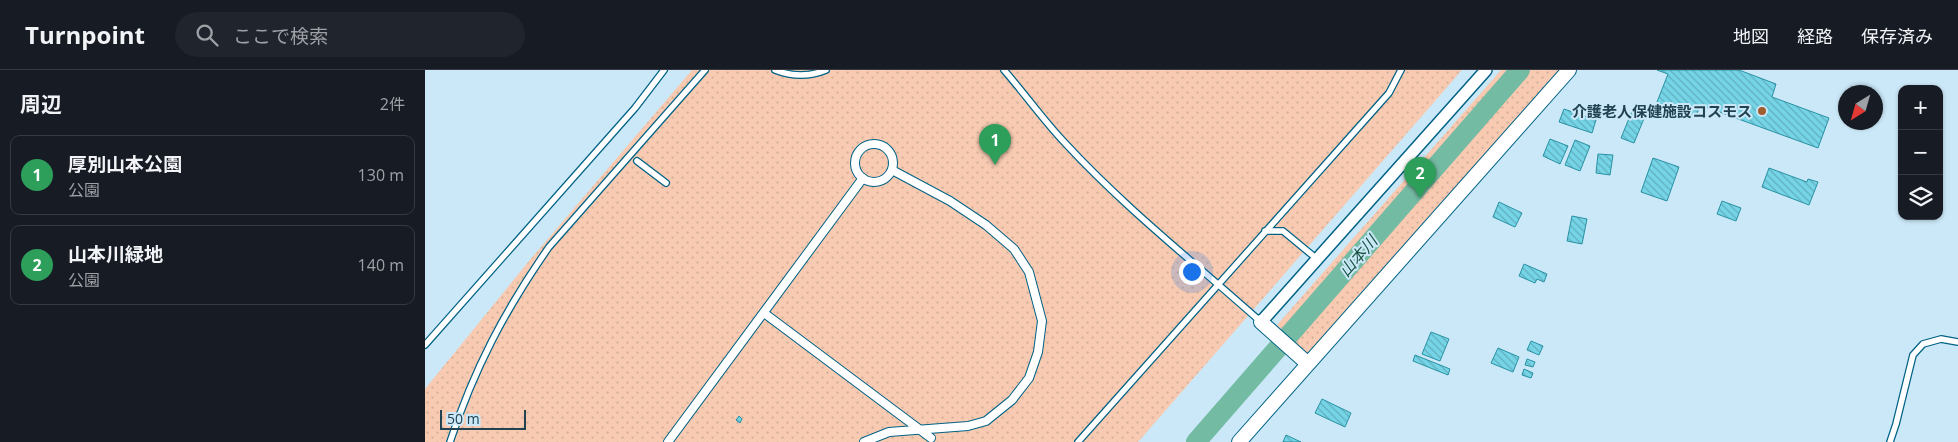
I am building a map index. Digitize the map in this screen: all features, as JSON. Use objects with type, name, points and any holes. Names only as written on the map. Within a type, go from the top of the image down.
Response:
[{"type":"street","points":[[1307,363],[1265,325],[1317,259],[1486,70]]},
{"type":"street","points":[[1239,442],[1307,363],[1569,70]]},
{"type":"street","points":[[869,145],[880,145],[889,151],[893,160],[892,170],[885,178],[869,181],[863,178],[857,170],[856,160],[859,151],[869,145]]},
{"type":"street","points":[[864,442],[889,432],[968,426],[986,421],[1012,400],[1029,378],[1038,352],[1042,321],[1029,272],[1014,249],[987,226],[950,201],[892,170]]},
{"type":"street","points":[[668,442],[863,178]]},
{"type":"street","points":[[764,313],[931,438]]},
{"type":"lane","points":[[425,345],[635,108],[664,70]]},
{"type":"lane","points":[[450,442],[481,363],[495,334],[549,247],[705,70]]},
{"type":"lane","points":[[775,70],[797,76],[812,76],[826,70]]},
{"type":"lane","points":[[1005,70],[1071,149],[1132,209],[1265,325]]},
{"type":"lane","points":[[1078,442],[1389,93],[1401,70]]},
{"type":"lane","points":[[637,161],[666,183]]},
{"type":"lane","points":[[1265,231],[1283,231],[1317,259]]},
{"type":"lane","points":[[1890,442],[1913,356],[1923,344],[1941,339],[1958,342]]},
{"type":"shaded area","points":[[692,70],[1462,70],[1138,442],[425,442],[425,389],[529,261]]},
{"type":"shaded area","points":[[1501,70],[1561,70],[1312,358],[1277,325]]},
{"type":"building","name":"介護老人保健施設コスモス","points":[[1657,70],[1739,70],[1776,84],[1772,97],[1829,118],[1818,148],[1700,105],[1696,117],[1666,108],[1667,106],[1657,102],[1668,74]]},
{"type":"building","points":[[1564,109],[1596,120],[1592,133],[1559,122]]},
{"type":"building","points":[[1632,111],[1645,116],[1634,143],[1621,138]]},
{"type":"building","points":[[1550,139],[1568,146],[1560,164],[1543,156]]},
{"type":"building","points":[[1575,140],[1590,146],[1580,171],[1565,165]]},
{"type":"building","points":[[1598,154],[1613,155],[1610,175],[1596,173]]},
{"type":"building","points":[[1653,158],[1679,167],[1667,201],[1641,192]]},
{"type":"building","points":[[1769,168],[1807,182],[1808,179],[1818,182],[1809,205],[1762,187]]},
{"type":"building","points":[[1722,201],[1741,208],[1736,221],[1717,214]]},
{"type":"building","points":[[1499,202],[1522,213],[1515,227],[1493,217]]},
{"type":"building","points":[[1572,216],[1587,219],[1582,244],[1567,241]]},
{"type":"building","points":[[1524,264],[1547,274],[1544,282],[1537,279],[1535,283],[1519,276]]},
{"type":"building","points":[[1431,332],[1449,339],[1440,361],[1422,354]]},
{"type":"building","points":[[1531,341],[1543,346],[1539,355],[1527,350]]},
{"type":"building","points":[[1498,348],[1519,357],[1513,372],[1491,363]]},
{"type":"building","points":[[1415,355],[1450,369],[1448,375],[1413,361]]},
{"type":"building","points":[[1527,359],[1535,362],[1533,367],[1525,365]]},
{"type":"building","points":[[1524,369],[1533,373],[1531,378],[1522,375]]},
{"type":"building","points":[[1322,399],[1351,413],[1345,427],[1315,413]]},
{"type":"building","points":[[739,416],[742,419],[740,423],[736,420]]},
{"type":"building","points":[[1286,435],[1301,442],[1283,442]]},
{"type":"waterway","name":"山本川","points":[[1196,442],[1520,70]]},
{"type":"place","name":"介護老人保健施設コスモス","points":[[1762,111]]},
{"type":"place","name":"厚別山本公園","points":[[995,165]]},
{"type":"place","name":"山本川緑地","points":[[1420,198]]}]
